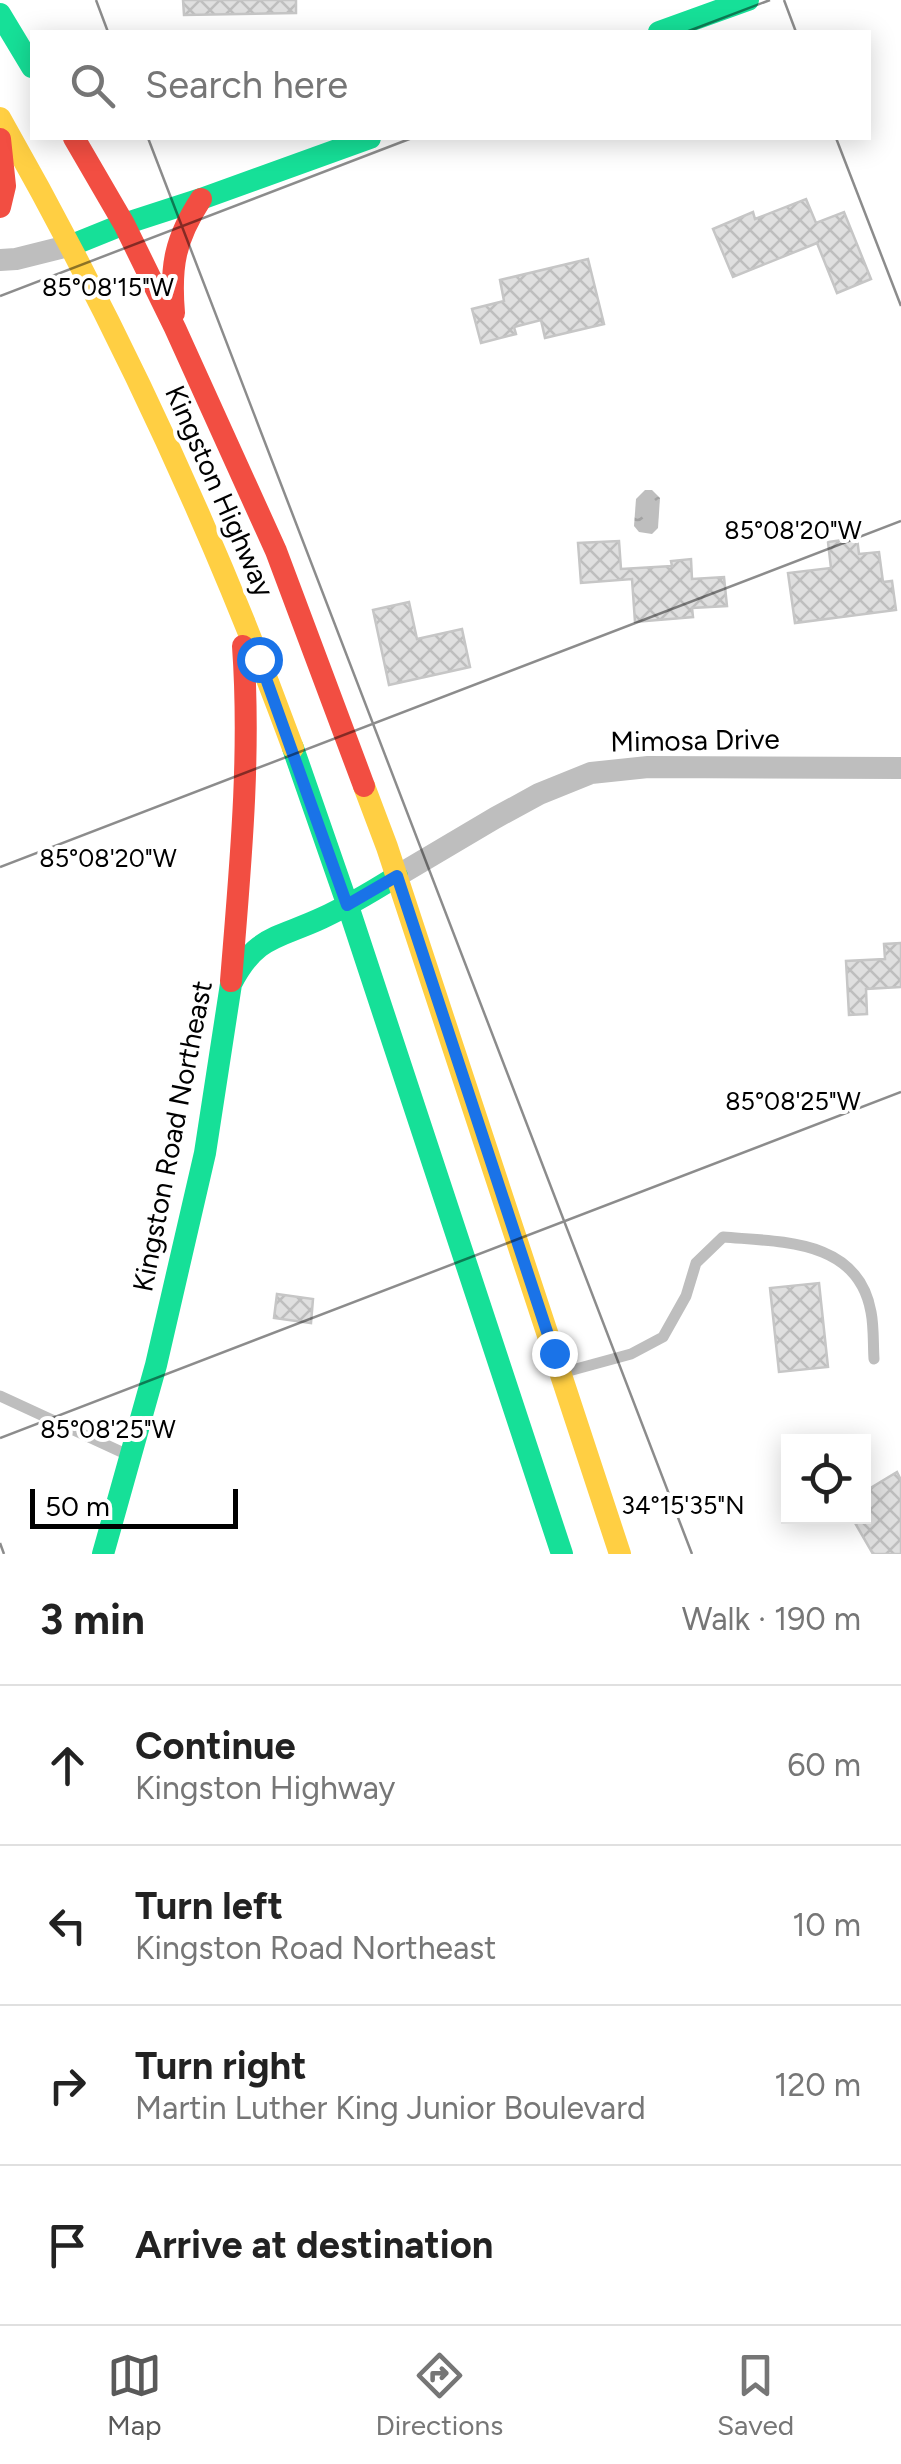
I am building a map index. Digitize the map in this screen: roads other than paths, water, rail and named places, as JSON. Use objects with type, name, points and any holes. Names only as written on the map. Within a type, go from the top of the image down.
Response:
[{"type":"main road","points":[[664,30],[748,0]]},
{"type":"main road","points":[[0,14],[30,64]]},
{"type":"main road","name":"Kingston Highway","points":[[0,118],[72,245],[160,424],[278,708],[562,1554]]},
{"type":"main road","points":[[0,139],[5,186],[0,207]]},
{"type":"main road","points":[[75,140],[124,224]]},
{"type":"main road","points":[[72,245],[364,140]]},
{"type":"main road","points":[[175,328],[171,288],[177,240],[202,199]]},
{"type":"main road","name":"Kingston Highway","points":[[124,224],[276,552],[397,876],[620,1554]]},
{"type":"main road","points":[[231,984],[248,775],[246,688],[238,607]]},
{"type":"main road","name":"Kingston Road Northeast","points":[[103,1554],[156,1365],[206,1153],[231,984],[241,965],[261,943],[347,905],[397,876]]},
{"type":"street","points":[[0,260],[72,245]]},
{"type":"street","name":"Mimosa Drive","points":[[397,876],[540,794],[591,773],[648,767],[901,768]]},
{"type":"lane","points":[[560,1374],[631,1354],[663,1337],[686,1296],[696,1263],[723,1237],[816,1248],[856,1271],[871,1310],[874,1359]]},
{"type":"lane","points":[[0,1396],[130,1456]]},
{"type":"water","points":[[645,490],[652,490],[660,498],[658,528],[652,534],[639,532],[634,526],[636,499]]}]
